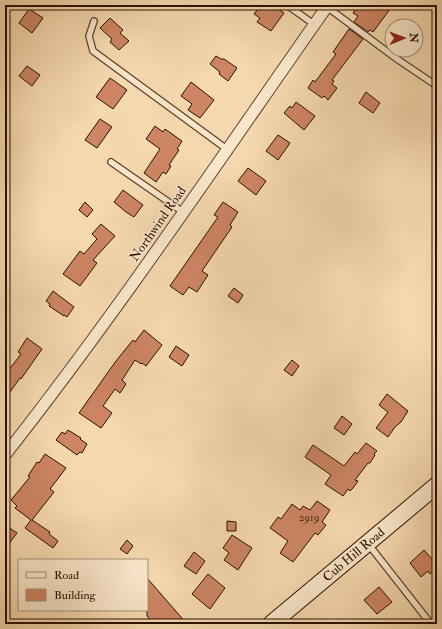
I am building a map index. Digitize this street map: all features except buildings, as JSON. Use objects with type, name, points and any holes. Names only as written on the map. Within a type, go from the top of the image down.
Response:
[{"type":"street","name":"Northwind Road","points":[[5,455],[51,396],[228,150],[328,6]]},
{"type":"street","name":"Cub Hill Road","points":[[271,624],[437,485]]},
{"type":"lane","points":[[287,5],[315,25]]},
{"type":"lane","points":[[328,6],[397,59],[437,86]]},
{"type":"lane","points":[[94,21],[89,36],[93,51],[228,150]]},
{"type":"lane","points":[[111,162],[183,212]]},
{"type":"lane","points":[[367,543],[431,624]]}]
